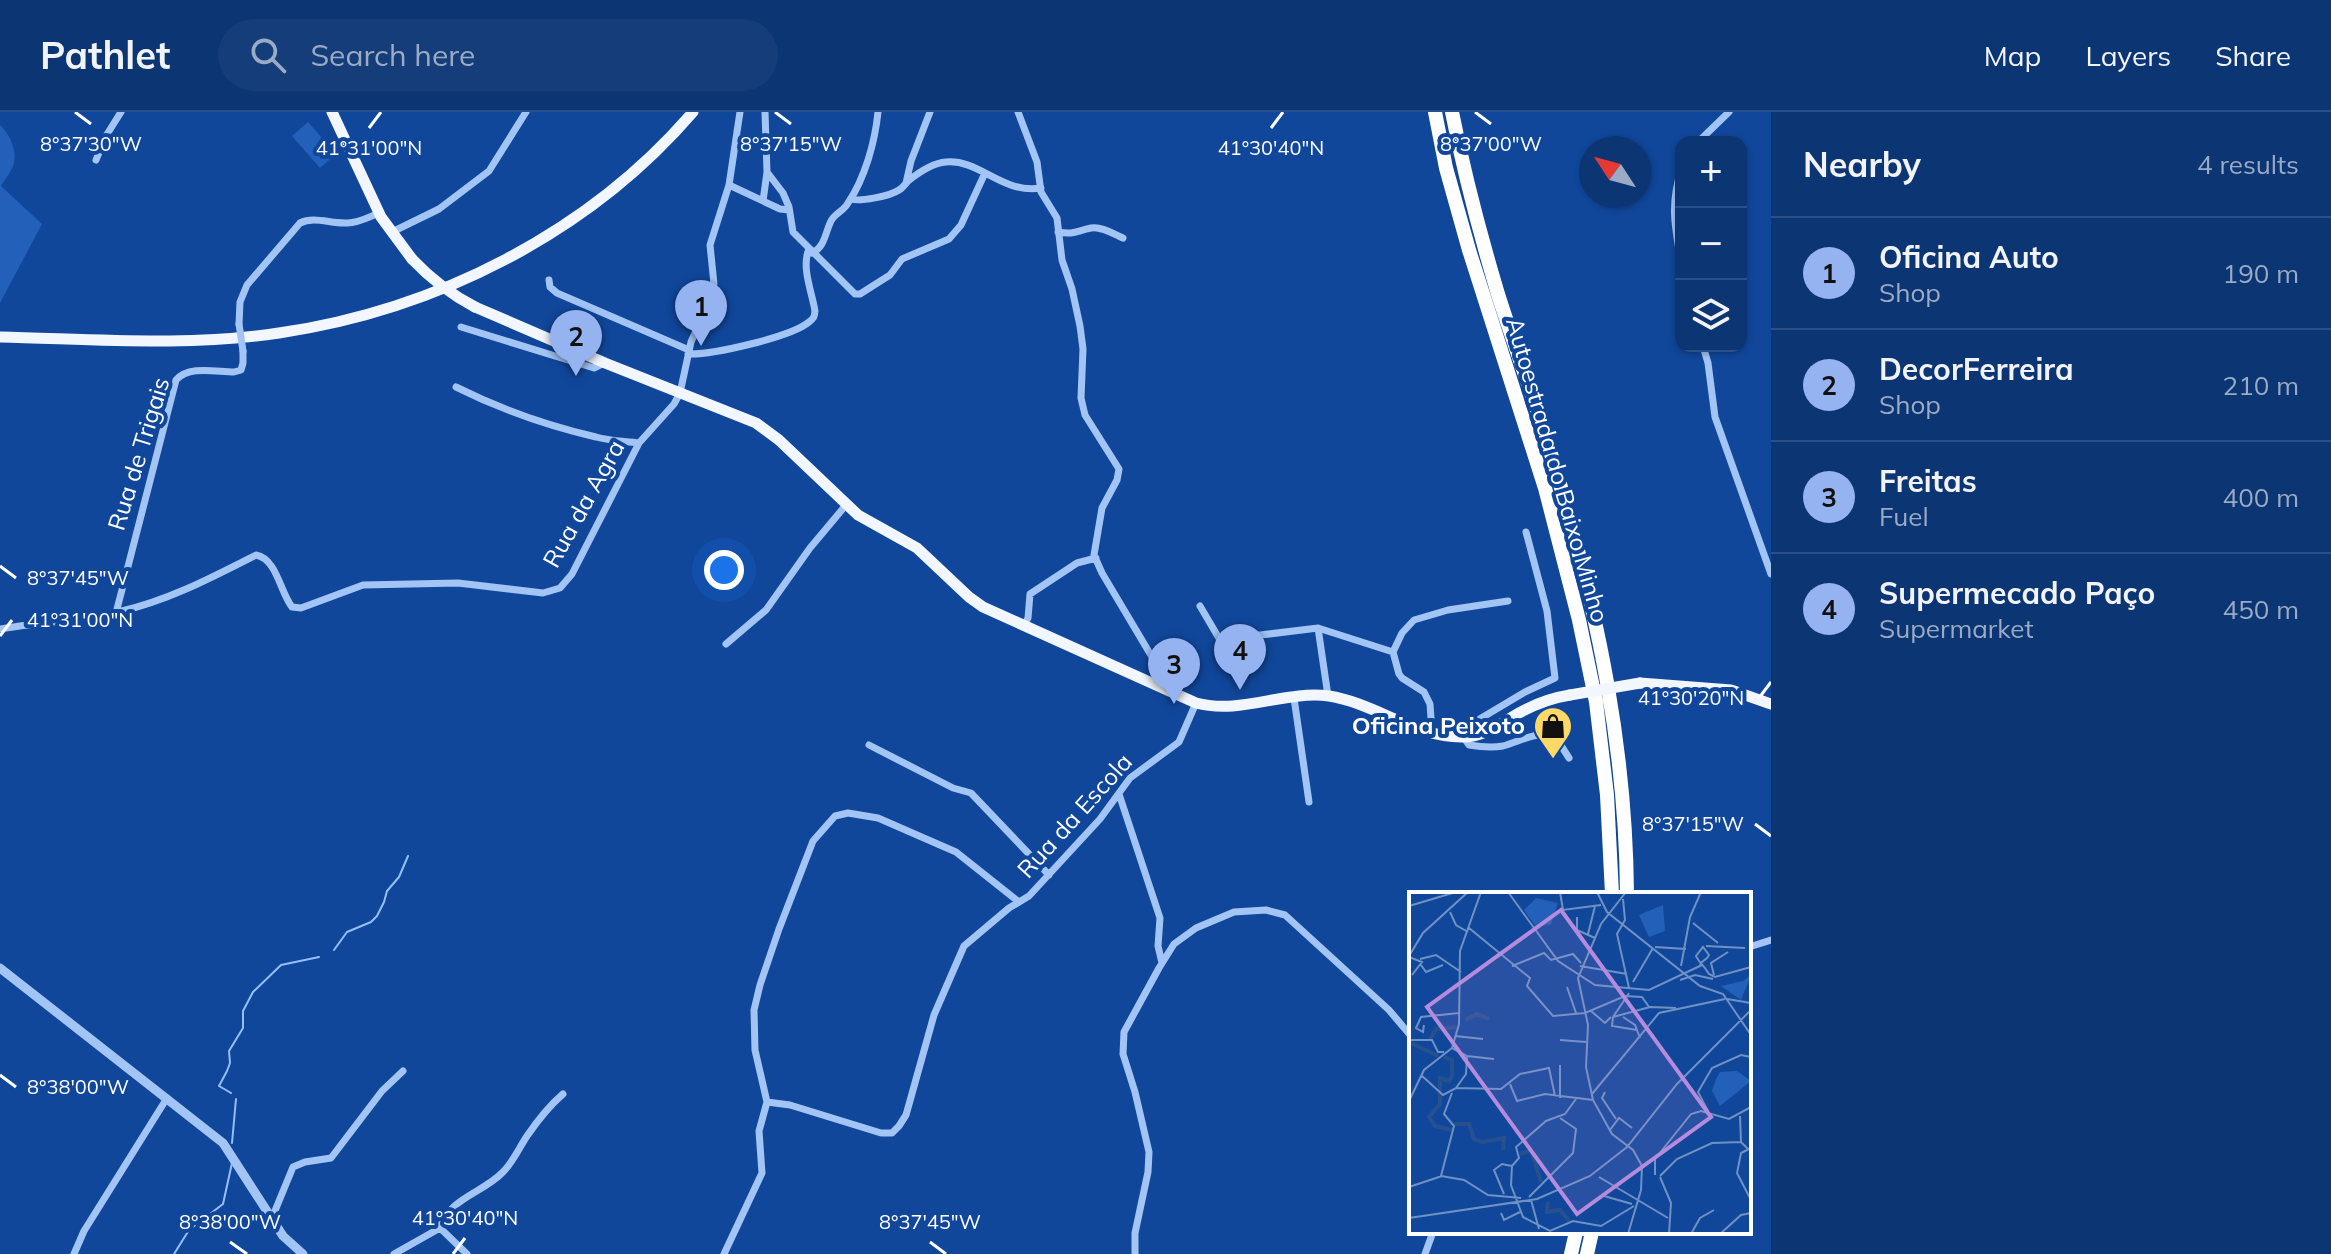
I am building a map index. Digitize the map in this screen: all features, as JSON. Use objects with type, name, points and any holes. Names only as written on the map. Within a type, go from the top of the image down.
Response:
[{"type":"highway","name":"Autoestrada do Baixo Minho","points":[[1435,112],[1461,223],[1545,488],[1579,620],[1602,749],[1612,892]]},
{"type":"highway","name":"Autoestrada do Baixo Minho","points":[[1452,112],[1497,290],[1560,482],[1595,619],[1612,699],[1620,759],[1627,892]]},
{"type":"highway","points":[[1571,1254],[1576,1234]]},
{"type":"highway","points":[[1587,1254],[1592,1234]]},
{"type":"main road","points":[[332,112],[379,213],[412,259],[451,294],[605,363],[756,423],[779,440],[868,523],[917,548],[983,607],[1196,703],[1223,707],[1328,696],[1432,733],[1464,738],[1488,731],[1544,701],[1640,683],[1731,690],[1771,704]]},
{"type":"main road","points":[[0,337],[191,340],[278,333],[363,317],[478,275],[561,227],[613,190],[649,159],[693,112]]},
{"type":"street","points":[[96,160],[121,112]]},
{"type":"street","points":[[392,232],[439,209],[489,171],[526,112]]},
{"type":"street","points":[[680,393],[691,342],[714,284],[710,245],[729,185],[740,112]]},
{"type":"street","points":[[763,201],[767,172],[765,112]]},
{"type":"street","points":[[549,280],[550,287],[557,293],[702,355],[797,329],[815,316],[805,257],[810,251],[820,249],[833,216],[846,208],[851,199],[873,142],[878,112]]},
{"type":"street","points":[[906,183],[913,153],[930,112]]},
{"type":"street","points":[[1018,112],[1037,162],[1041,188],[1057,218],[1062,260],[1080,326],[1083,361],[1081,398],[1085,415],[1119,469],[1117,480],[1102,508],[1096,558],[1152,657],[1156,671],[1155,684]]},
{"type":"street","points":[[1704,136],[1729,112]]},
{"type":"street","points":[[851,199],[865,200],[899,190],[924,170],[948,161],[962,163],[1020,189],[1041,188]]},
{"type":"street","points":[[767,172],[783,193],[793,232],[855,294],[890,275],[902,259],[949,239],[961,225],[985,173]]},
{"type":"street","points":[[729,185],[780,209],[789,210]]},
{"type":"street","points":[[1675,188],[1675,226]]},
{"type":"street","name":"Rua de Trigais","points":[[116,613],[176,380],[182,373],[191,371],[241,370],[240,302],[247,285],[300,223],[307,220],[359,222],[379,213]]},
{"type":"street","points":[[1058,232],[1071,234],[1092,228],[1123,238]]},
{"type":"street","points":[[461,327],[594,368],[605,363]]},
{"type":"street","points":[[1705,352],[1715,417],[1771,574]]},
{"type":"street","points":[[456,387],[489,403],[566,429],[598,438],[639,443]]},
{"type":"street","name":"Rua da Agra","points":[[116,613],[190,589],[256,555],[270,563],[292,607],[301,608],[363,585],[458,583],[543,593],[560,588],[572,574],[639,443],[680,393]]},
{"type":"street","points":[[726,644],[766,610],[810,548],[846,505]]},
{"type":"street","points":[[1445,736],[1455,728],[1478,720],[1555,678],[1547,611],[1526,532]]},
{"type":"street","points":[[1024,626],[1028,618],[1030,594],[1077,563],[1096,558]]},
{"type":"street","points":[[1432,733],[1430,704],[1424,692],[1399,674],[1393,652],[1402,633],[1414,620],[1448,610],[1508,601]]},
{"type":"street","points":[[1200,606],[1220,640],[1318,628],[1393,652]]},
{"type":"street","points":[[0,629],[116,613]]},
{"type":"street","points":[[1318,628],[1328,696]]},
{"type":"street","points":[[1294,698],[1309,802]]},
{"type":"street","name":"Rua da Escola","points":[[767,1102],[790,1105],[881,1133],[892,1133],[906,1115],[934,1015],[964,946],[982,929],[1029,896],[1100,819],[1130,778],[1179,742],[1196,703]]},
{"type":"street","points":[[1464,738],[1469,745],[1482,748],[1502,746],[1546,733],[1555,736],[1569,758]]},
{"type":"street","points":[[869,745],[953,788],[971,793],[1049,875]]},
{"type":"street","points":[[1119,794],[1160,918],[1158,946],[1162,963]]},
{"type":"street","points":[[724,1254],[762,1173],[759,1131],[767,1102],[755,1050],[754,1010],[760,985],[813,841],[835,816],[848,813],[878,818],[956,852],[1019,902]]},
{"type":"street","points":[[1135,1254],[1135,1233],[1148,1172],[1149,1152],[1123,1054],[1124,1032],[1174,944],[1196,928],[1234,912],[1266,910],[1285,915],[1389,1010],[1409,1034]]},
{"type":"street","points":[[1751,946],[1771,940]]},
{"type":"street","points":[[0,968],[229,1148],[283,1236],[303,1254]]},
{"type":"street","points":[[272,1218],[293,1167],[331,1158],[382,1091],[403,1071]]},
{"type":"street","points":[[394,1254],[440,1228],[450,1208],[504,1171],[547,1108],[563,1094]]},
{"type":"street","points":[[74,1254],[84,1231],[167,1098]]},
{"type":"street","points":[[440,1228],[467,1254]]},
{"type":"street","points":[[1425,1254],[1432,1234]]},
{"type":"shaded area","points":[[308,122],[336,154],[320,168],[292,136]]},
{"type":"shaded area","points":[[0,125],[12,142],[15,157],[1,186],[42,224],[0,303]]},
{"type":"waterway","points":[[334,950],[347,932],[371,922],[377,916],[387,891],[399,877],[408,856]]},
{"type":"waterway","points":[[231,1093],[219,1086],[230,1063],[229,1051],[243,1028],[243,1011],[253,992],[281,965],[319,957]]},
{"type":"waterway","points":[[232,1143],[236,1099]]},
{"type":"waterway","points":[[174,1254],[189,1230],[223,1204],[232,1163]]},
{"type":"place","name":"Oficina Auto","points":[[701,346]]},
{"type":"place","name":"DecorFerreira","points":[[576,376]]},
{"type":"place","name":"Supermecado Paço","points":[[1240,690]]},
{"type":"place","name":"Freitas","points":[[1174,704]]},
{"type":"place","name":"Oficina Peixoto","points":[[1553,760]]}]
